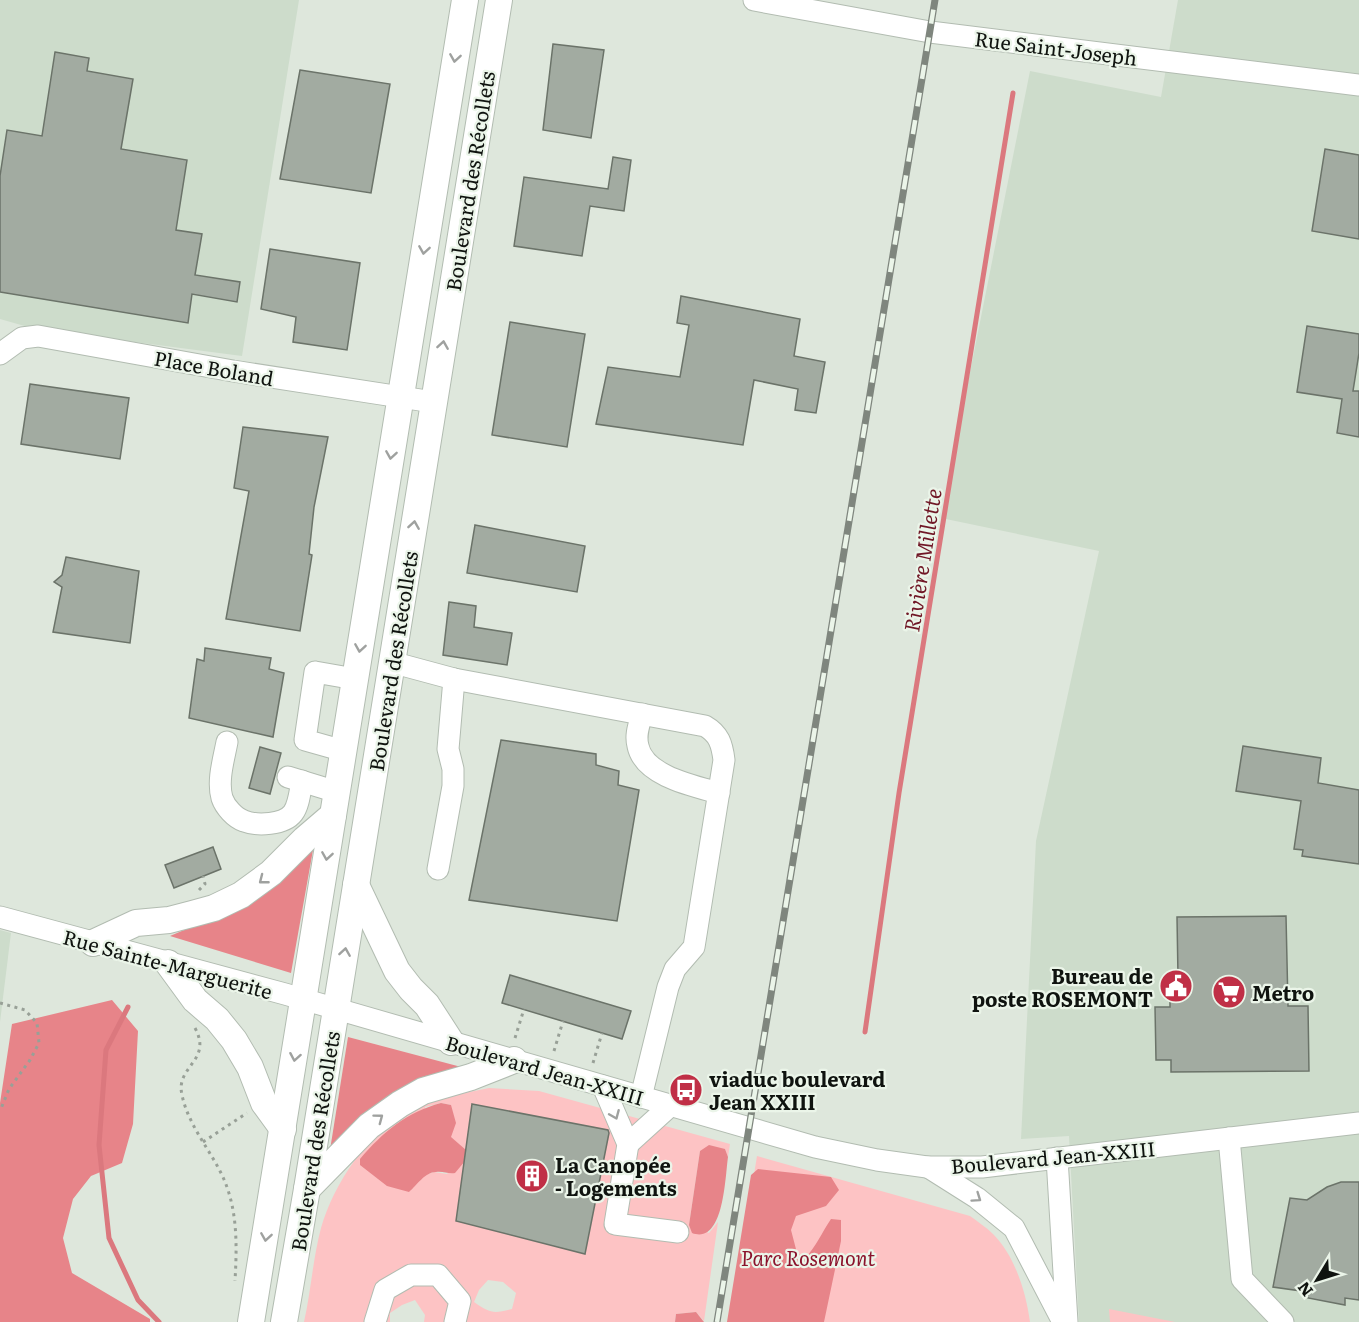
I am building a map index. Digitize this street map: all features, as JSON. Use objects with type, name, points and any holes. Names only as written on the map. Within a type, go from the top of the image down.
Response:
[{"type":"main road","name":"Boulevard des Récollets","points":[[251,1322],[465,0]]},
{"type":"main road","name":"Boulevard des Récollets","points":[[284,1322],[499,0]]},
{"type":"main road","points":[[93,943],[136,923],[169,920],[192,914],[213,908],[241,895],[271,873],[335,803]]},
{"type":"main road","points":[[356,885],[397,971],[427,1005],[451,1042]]},
{"type":"main road","points":[[168,963],[195,1000],[217,1019],[234,1040],[250,1067],[264,1103],[283,1129]]},
{"type":"main road","points":[[307,1189],[362,1132],[400,1104],[423,1091],[471,1077],[515,1049]]},
{"type":"street","name":"Rue Saint-Joseph","points":[[754,0],[825,6],[930,32],[1359,85]]},
{"type":"street","name":"Place Boland","points":[[0,354],[22,338],[38,336],[233,371],[434,402]]},
{"type":"street","points":[[391,662],[454,679],[705,726],[716,732],[722,745],[724,760],[694,947],[675,969],[668,987],[641,1097]]},
{"type":"street","points":[[344,751],[305,740],[315,672],[356,679]]},
{"type":"street","points":[[438,869],[453,786],[453,769],[448,749],[454,679]]},
{"type":"street","points":[[642,714],[637,735],[638,749],[648,762],[659,773],[676,781],[719,793]]},
{"type":"street","points":[[227,742],[221,783],[222,797],[227,807],[243,821],[264,823],[288,818],[294,812],[295,779],[335,803]]},
{"type":"street","name":"Rue Sainte-Marguerite","points":[[0,917],[335,1009]]},
{"type":"street","name":"Boulevard Jean-XXIII","points":[[335,1009],[451,1042],[515,1049],[603,1086],[835,1151],[927,1167],[982,1167],[1359,1123]]},
{"type":"street","points":[[603,1086],[628,1144],[615,1224],[678,1232]]},
{"type":"street","points":[[628,1144],[671,1105]]},
{"type":"street","points":[[1229,1138],[1242,1279],[1283,1322]]},
{"type":"street","points":[[1057,1158],[1065,1322]]},
{"type":"street","points":[[927,1167],[977,1198],[1014,1228],[1065,1322]]},
{"type":"street","points":[[375,1322],[385,1290],[411,1275],[438,1275],[460,1301],[456,1322]]},
{"type":"path","points":[[193,893],[205,884],[203,876]]},
{"type":"path","points":[[0,1003],[25,1010],[37,1023],[39,1043],[9,1089],[0,1111]]},
{"type":"path","points":[[515,1049],[524,1009]]},
{"type":"path","points":[[554,1051],[563,1021]]},
{"type":"path","points":[[192,1024],[200,1040],[200,1052],[184,1075],[181,1091],[190,1118],[222,1175],[234,1213],[237,1245],[235,1286]]},
{"type":"path","points":[[593,1063],[602,1033]]},
{"type":"path","points":[[203,1142],[249,1112]]},
{"type":"shaded area","points":[[0,0],[299,0],[242,356],[35,329],[0,319]]},
{"type":"shaded area","points":[[1178,0],[1359,0],[1359,1322],[1079,1322],[1069,1136],[1021,1139],[1036,841],[1099,551],[941,518],[1030,71],[1161,97]]},
{"type":"shaded area","points":[[0,930],[11,933],[0,1022]]},
{"type":"green space","points":[[313,850],[291,973],[170,936],[250,902]]},
{"type":"green space","points":[[112,1000],[138,1031],[133,1124],[122,1163],[91,1176],[73,1199],[63,1238],[72,1273],[150,1319],[150,1322],[0,1322],[0,1103],[12,1024]]},
{"type":"green space","points":[[348,1037],[465,1068],[330,1150]]},
{"type":"green space","points":[[489,1088],[539,1091],[730,1144],[728,1157],[725,1149],[700,1151],[689,1225],[709,1233],[718,1222],[704,1321],[696,1312],[676,1314],[675,1322],[424,1322],[425,1315],[415,1300],[390,1313],[390,1322],[304,1322],[321,1228],[334,1194],[355,1160],[380,1132],[410,1111],[459,1094]],"holes":[[[441,1103],[451,1105],[450,1137],[466,1150],[447,1174],[434,1172],[425,1175],[425,1107]],[[488,1280],[503,1282],[516,1293],[512,1309],[492,1312],[474,1302],[479,1290]]]},
{"type":"green space","points":[[441,1103],[451,1105],[456,1123],[451,1137],[466,1150],[465,1161],[455,1173],[432,1173],[425,1176],[409,1192],[387,1186],[360,1165],[360,1159],[396,1124],[417,1112]]},
{"type":"green space","points":[[709,1145],[725,1149],[728,1157],[724,1193],[717,1220],[711,1229],[703,1234],[692,1233],[689,1225],[700,1151]]},
{"type":"green space","name":"Parc Rosemont","points":[[757,1156],[970,1216],[993,1234],[1008,1253],[1026,1299],[1030,1322],[730,1322]]},
{"type":"green space","points":[[758,1169],[831,1177],[839,1190],[826,1206],[796,1216],[791,1230],[797,1253],[805,1258],[831,1219],[841,1220],[841,1241],[824,1322],[727,1322],[751,1175]]},
{"type":"green space","points":[[1109,1309],[1175,1322],[1110,1322]]},
{"type":"green space","points":[[696,1312],[704,1322],[675,1322],[676,1314]]},
{"type":"building","points":[[553,44],[604,50],[591,138],[543,130]]},
{"type":"building","points":[[55,52],[89,58],[87,71],[133,79],[121,149],[187,160],[176,230],[202,234],[195,275],[240,282],[237,302],[192,294],[188,323],[0,292],[0,176],[7,130],[42,136]]},
{"type":"building","points":[[300,70],[390,84],[371,193],[280,179]]},
{"type":"building","points":[[1325,149],[1359,155],[1359,239],[1312,231]]},
{"type":"building","points":[[613,157],[631,160],[624,211],[590,206],[582,256],[514,246],[524,177],[608,189]]},
{"type":"building","points":[[270,249],[360,263],[347,350],[293,342],[296,317],[261,309]]},
{"type":"building","points":[[681,296],[800,319],[794,356],[825,362],[816,413],[795,410],[798,389],[754,380],[743,445],[596,424],[608,367],[680,377],[689,325],[677,323]]},
{"type":"building","points":[[510,322],[585,334],[567,447],[492,435]]},
{"type":"building","points":[[1307,326],[1359,334],[1359,353],[1353,391],[1359,391],[1359,437],[1337,433],[1342,399],[1297,392]]},
{"type":"building","points":[[30,384],[129,398],[120,459],[21,444]]},
{"type":"building","points":[[243,427],[328,437],[314,507],[309,554],[312,555],[300,631],[226,619],[249,491],[234,488]]},
{"type":"building","points":[[475,525],[585,546],[577,592],[467,573]]},
{"type":"building","points":[[66,557],[139,571],[130,643],[53,632],[62,587],[54,582],[62,575]]},
{"type":"building","points":[[449,602],[476,606],[474,627],[512,633],[507,665],[443,655]]},
{"type":"building","points":[[205,648],[271,658],[269,669],[284,673],[273,737],[189,718],[197,659],[204,661]]},
{"type":"building","points":[[501,740],[596,754],[596,765],[619,771],[618,785],[639,790],[617,921],[469,900]]},
{"type":"building","points":[[1243,746],[1321,758],[1318,783],[1359,790],[1359,864],[1302,856],[1303,850],[1294,849],[1301,801],[1236,791]]},
{"type":"building","points":[[260,747],[281,753],[270,794],[249,788]]},
{"type":"building","points":[[213,847],[221,869],[174,888],[165,865]]},
{"type":"building","name":"Metro","points":[[1286,916],[1288,1006],[1308,1006],[1309,1071],[1171,1072],[1171,1060],[1156,1060],[1155,1007],[1170,1007],[1170,977],[1178,977],[1177,917]]},
{"type":"building","points":[[510,975],[631,1011],[622,1039],[502,1003]]},
{"type":"building","name":"La Canopée - Logements","points":[[472,1104],[608,1130],[585,1254],[456,1221]]},
{"type":"building","points":[[1341,1182],[1359,1182],[1359,1300],[1345,1298],[1345,1305],[1308,1298],[1308,1292],[1273,1287],[1290,1198],[1307,1200],[1327,1187]]},
{"type":"waterway","name":"Rivière Millette","points":[[865,1032],[899,793],[1013,93]]},
{"type":"waterway","name":"Rivière Millette","points":[[128,1007],[106,1050],[99,1145],[109,1238],[138,1300],[159,1322]]},
{"type":"railway","points":[[717,1322],[935,0]]},
{"type":"place","name":"Bureau de poste ROSEMONT","points":[[1176,986]]},
{"type":"place","name":"Metro","points":[[1229,992]]},
{"type":"place","name":"viaduc boulevard Jean XXIII","points":[[686,1090]]},
{"type":"place","name":"La Canopée - Logements","points":[[532,1176]]}]
